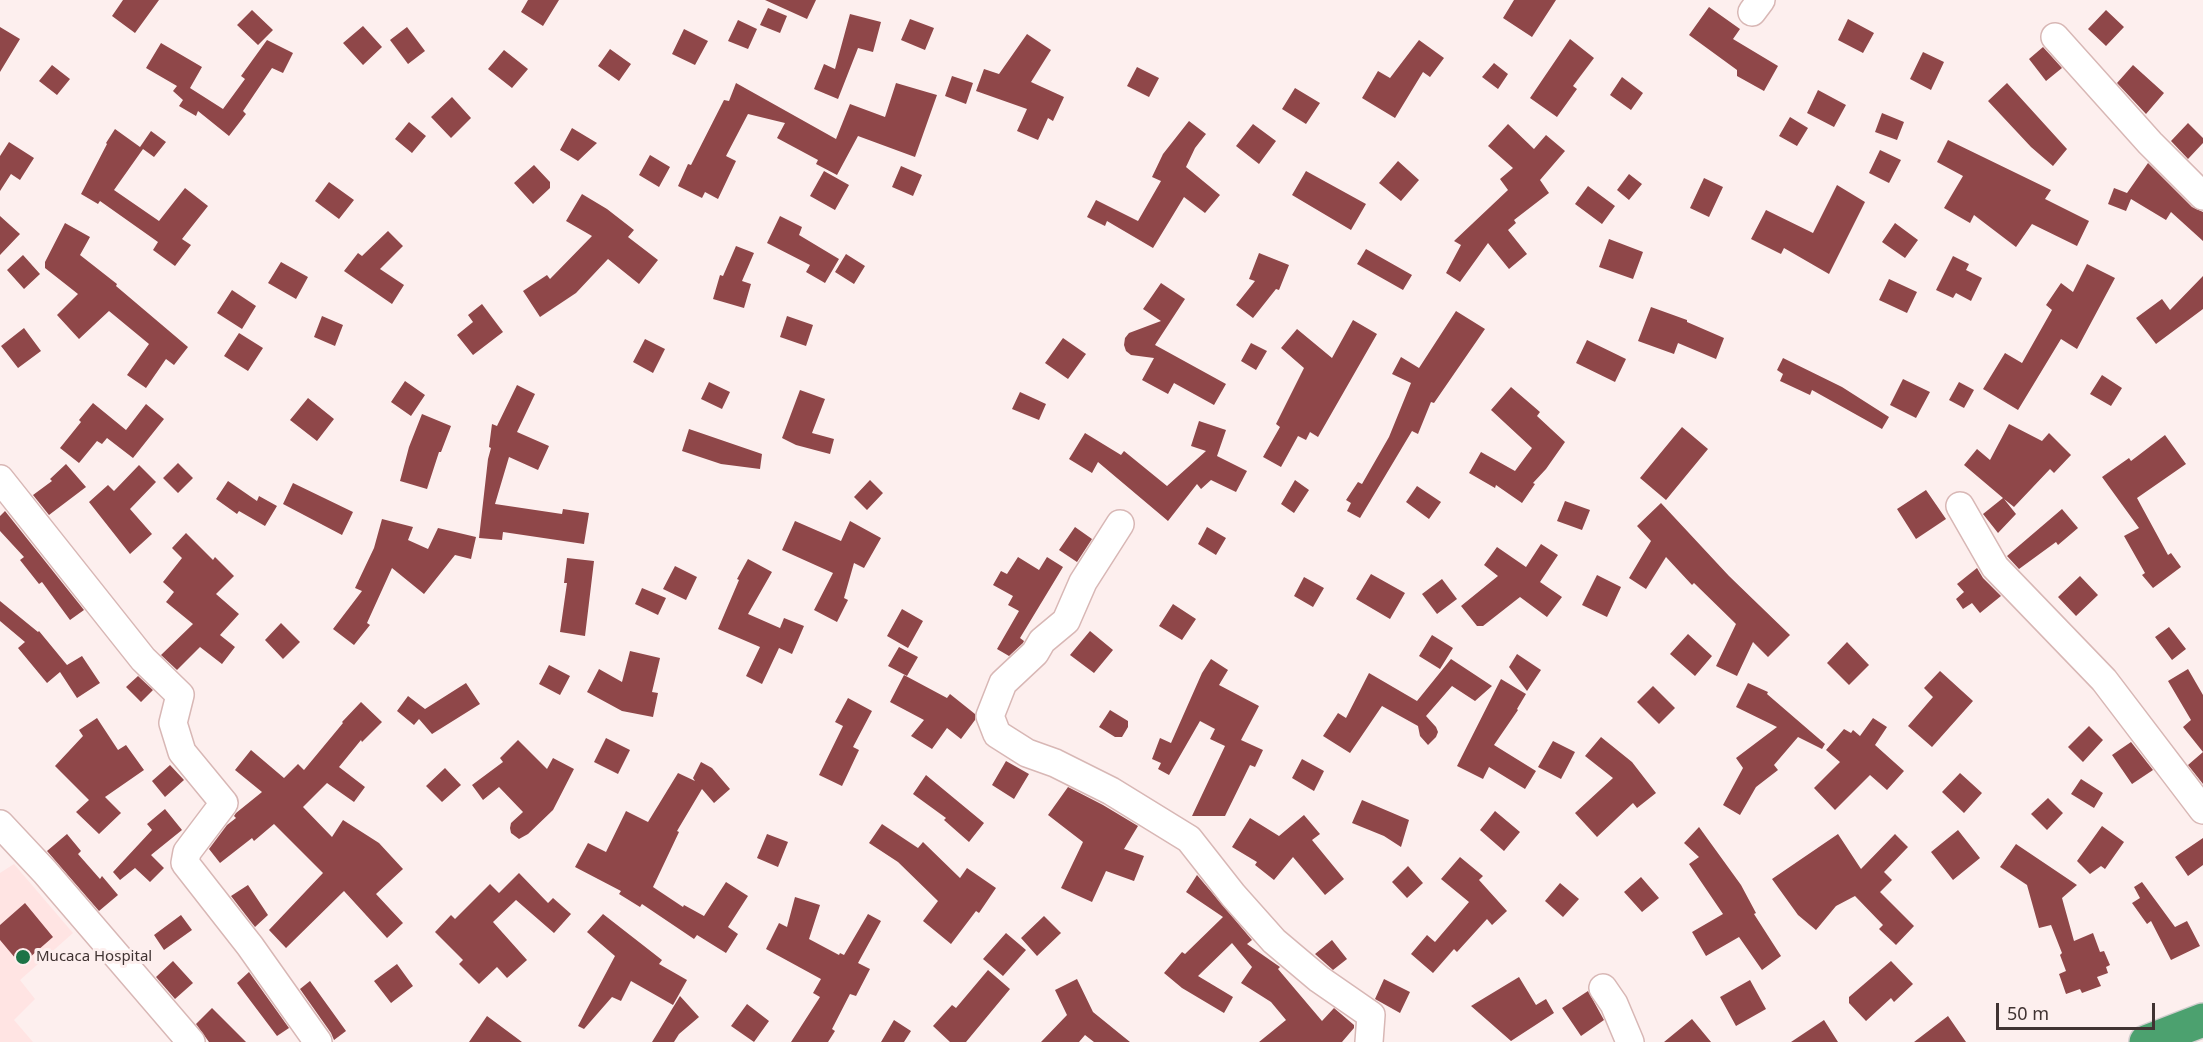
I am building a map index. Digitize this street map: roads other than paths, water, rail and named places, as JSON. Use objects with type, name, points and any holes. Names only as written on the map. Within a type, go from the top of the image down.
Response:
[{"type":"highway","points":[[2146,1042],[2203,1020]]},
{"type":"street","points":[[2055,37],[2150,143],[2203,196]]},
{"type":"street","points":[[0,478],[143,659],[180,695],[173,723],[182,752],[224,803],[187,852],[185,863],[250,946],[318,1042]]},
{"type":"street","points":[[1960,506],[1995,567],[2104,680],[2203,810]]},
{"type":"street","points":[[1120,524],[1083,582],[1066,621],[1042,641],[1035,653],[1003,683],[990,716],[997,734],[1027,753],[1055,763],[1111,791],[1190,839],[1233,895],[1275,941],[1319,980],[1371,1015],[1369,1042]]},
{"type":"street","points":[[0,824],[45,872],[191,1042]]},
{"type":"street","points":[[1603,988],[1614,1004],[1630,1042]]},
{"type":"place","name":"Mucaca Hospital","points":[[23,957]]}]
